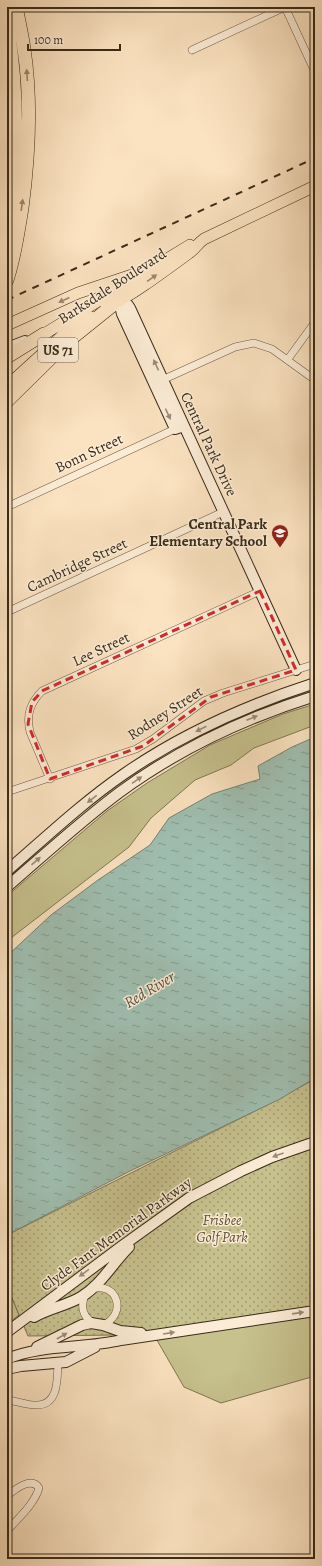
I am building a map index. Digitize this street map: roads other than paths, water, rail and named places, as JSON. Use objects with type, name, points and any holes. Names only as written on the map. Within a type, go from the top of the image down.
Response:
[{"type":"highway","points":[[7,280],[17,243],[26,179],[29,142],[29,110],[24,49],[16,7]]},
{"type":"highway","points":[[7,23],[14,78],[16,137],[14,176],[7,227]]},
{"type":"highway","name":"US 71","points":[[7,401],[115,295]]},
{"type":"highway","name":"US 71","points":[[7,358],[44,334]]},
{"type":"main road","name":"Barksdale Boulevard","points":[[7,386],[64,334],[86,319],[115,295],[133,275],[165,260],[184,248],[198,243],[223,229],[315,186]]},
{"type":"main road","name":"Barksdale Boulevard","points":[[44,334],[188,254],[198,243]]},
{"type":"main road","points":[[7,325],[78,294],[115,295]]},
{"type":"street","points":[[192,50],[285,7],[315,72]]},
{"type":"street","name":"Central Park Drive","points":[[115,295],[130,308],[179,428],[210,478],[296,670]]},
{"type":"street","points":[[288,359],[315,322]]},
{"type":"street","name":"Barksdale Boulevard","points":[[7,348],[44,334]]},
{"type":"street","points":[[159,382],[235,347],[254,343],[267,346],[288,359],[315,380]]},
{"type":"street","name":"Bonn Street","points":[[7,507],[179,428]]},
{"type":"street","name":"Cambridge Street","points":[[7,612],[224,512]]},
{"type":"street","name":"Lee Street","points":[[50,778],[28,724],[28,717],[32,702],[42,691],[260,591]]},
{"type":"street","name":"Rodney Street","points":[[7,792],[143,746],[195,706],[211,697],[315,664]]},
{"type":"street","points":[[7,871],[86,803],[123,775],[175,742],[234,713],[279,695],[315,683]]},
{"type":"street","points":[[7,887],[98,809],[155,768],[226,729],[268,712],[315,696]]},
{"type":"street","name":"Clyde Fant Memorial Parkway","points":[[7,1333],[69,1284],[198,1193],[272,1157],[315,1142]]},
{"type":"street","points":[[7,1333],[40,1314],[72,1302],[99,1283],[124,1252],[163,1217]]},
{"type":"street","points":[[7,1359],[55,1340],[82,1325],[98,1324],[114,1317],[118,1306],[114,1295],[105,1289],[96,1288],[88,1291],[83,1302],[82,1310],[86,1317],[98,1324],[120,1331],[154,1335]]},
{"type":"street","points":[[26,1352],[103,1344],[315,1311]]},
{"type":"street","points":[[7,1369],[36,1364],[58,1364],[74,1359],[94,1347],[103,1344]]},
{"type":"street","points":[[7,1400],[39,1405],[47,1402],[51,1399],[55,1392],[58,1364]]},
{"type":"street","points":[[7,1496],[22,1485],[33,1482],[39,1488],[34,1499],[7,1531]]},
{"type":"water","name":"Red River","points":[[315,737],[315,1078],[280,1099],[130,1171],[7,1235],[7,956],[51,915],[98,880],[150,845],[169,818],[212,794],[260,779],[258,766],[292,747]]},
{"type":"railway","points":[[7,300],[315,158]]},
{"type":"place","name":"Central Park Elementary School","points":[[280,548]]},
{"type":"park label","name":"Frisbee Golf Park","points":[[222,1228]]}]
